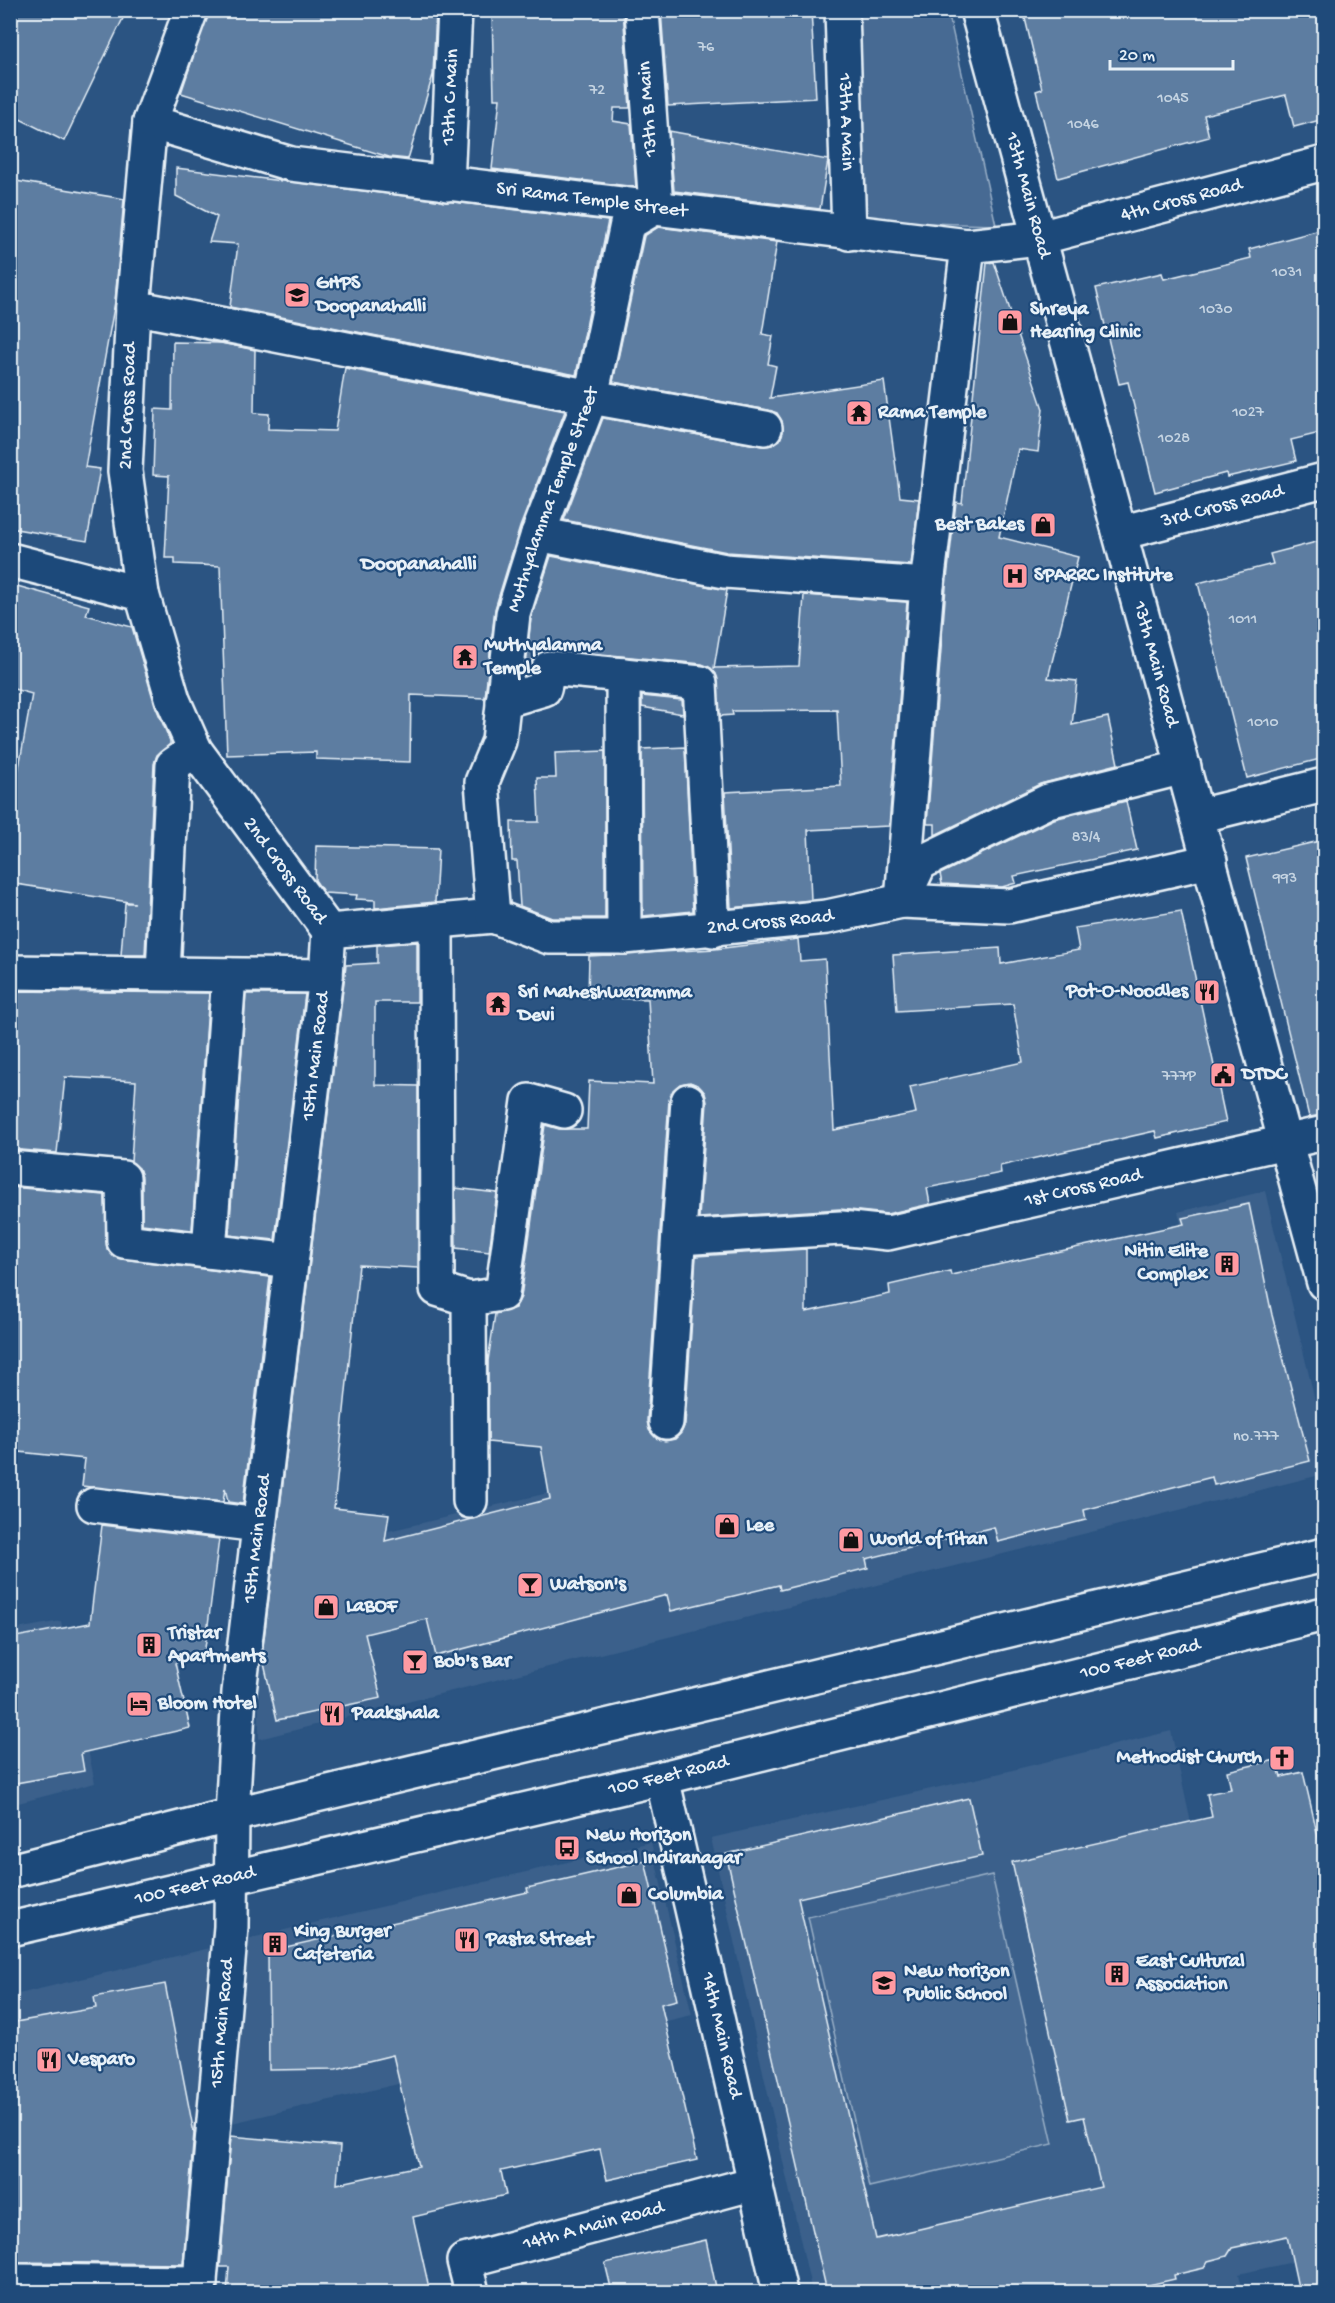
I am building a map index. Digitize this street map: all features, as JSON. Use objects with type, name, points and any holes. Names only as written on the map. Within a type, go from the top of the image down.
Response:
[{"type":"street","name":"2nd Cross Road","points":[[191,10],[150,122],[133,307],[125,471],[142,594],[173,700],[195,750],[329,931],[493,916],[549,937],[624,937],[713,930],[827,917],[902,901],[1009,906],[1210,861]]},
{"type":"street","name":"13th C Main","points":[[447,184],[455,10]]},
{"type":"street","name":"13th B Main","points":[[642,10],[656,207]]},
{"type":"street","name":"13th A Main","points":[[842,10],[849,233]]},
{"type":"street","name":"13th Main Road","points":[[977,10],[1324,1283]]},
{"type":"street","name":"Sri Rama Temple Street","points":[[150,122],[291,164],[968,246],[1039,238]]},
{"type":"street","name":"4th Cross Road","points":[[1039,238],[1324,163]]},
{"type":"street","name":"Muthyalamma Temple Street","points":[[493,916],[482,782],[499,741],[513,614],[538,534],[591,397],[627,224],[656,207]]},
{"type":"street","points":[[902,901],[927,585],[968,246]]},
{"type":"street","points":[[133,307],[591,397],[765,428]]},
{"type":"street","name":"3rd Cross Road","points":[[1120,533],[1324,480]]},
{"type":"street","points":[[538,534],[725,571],[927,585]]},
{"type":"street","points":[[10,560],[142,594]]},
{"type":"street","points":[[503,700],[544,689],[549,668],[700,683],[713,930]]},
{"type":"street","points":[[623,675],[624,937]]},
{"type":"street","points":[[163,973],[173,765],[195,750]]},
{"type":"street","points":[[902,901],[920,863],[1048,801],[1184,766]]},
{"type":"street","points":[[1198,816],[1324,785]]},
{"type":"street","points":[[436,921],[437,1289],[469,1299],[502,1294],[529,1101],[564,1111]]},
{"type":"street","name":"15th Main Road","points":[[200,2288],[231,1927],[232,1815],[236,1779],[239,1692],[326,976],[329,931]]},
{"type":"street","points":[[10,972],[326,976]]},
{"type":"street","points":[[209,1251],[230,975]]},
{"type":"street","points":[[666,1422],[688,1101]]},
{"type":"street","name":"1st Cross Road","points":[[679,1238],[841,1228],[888,1233],[1324,1133]]},
{"type":"street","points":[[10,1168],[123,1178],[124,1241],[291,1261]]},
{"type":"street","points":[[469,1299],[470,1501]]},
{"type":"street","points":[[94,1505],[259,1525]]},
{"type":"street","points":[[10,1870],[232,1815],[1324,1556]]},
{"type":"street","name":"100 Feet Road","points":[[10,1929],[662,1778],[1324,1614]]},
{"type":"street","name":"14th Main Road","points":[[662,1778],[780,2292]]},
{"type":"street","name":"14th A Main Road","points":[[472,2292],[464,2261],[755,2183]]},
{"type":"street","points":[[10,2281],[200,2288]]},
{"type":"shaded area","points":[[854,11],[948,11],[996,225],[858,221]]},
{"type":"shaded area","points":[[1265,1191],[1324,1438],[1324,1474],[259,1739],[259,1562],[648,1469],[1206,1329],[1178,1212]]},
{"type":"shaded area","points":[[61,1621],[95,1783],[11,1805],[11,1630]]},
{"type":"shaded area","points":[[1171,1731],[1248,2085],[1324,2069],[1324,2255],[1239,2274],[1243,2292],[812,2292],[711,1838],[980,1778]]},
{"type":"shaded area","points":[[651,1842],[692,2015],[11,2175],[10,1996]]},
{"type":"shaded area","points":[[992,1875],[1053,2144],[869,2187],[808,1917]]},
{"type":"building","points":[[10,10],[127,10],[64,141],[10,114]]},
{"type":"building","points":[[209,10],[436,10],[433,75],[408,159],[389,157],[181,93]]},
{"type":"building","points":[[492,10],[623,10],[630,108],[614,108],[613,121],[631,124],[636,187],[492,169],[500,99],[494,99]]},
{"type":"building","points":[[661,10],[811,10],[816,98],[668,106]]},
{"type":"building","points":[[1023,10],[1324,10],[1324,119],[1294,127],[1286,95],[1204,115],[1209,137],[1058,178],[1036,91],[1042,89]]},
{"type":"building","points":[[669,131],[828,160],[820,209],[674,191]]},
{"type":"building","points":[[176,168],[608,221],[576,375],[230,307],[238,244],[209,242],[217,217],[176,196]]},
{"type":"building","points":[[10,180],[124,199],[115,302],[85,467],[100,469],[87,541],[10,528]]},
{"type":"building","points":[[658,227],[777,242],[762,334],[773,336],[768,364],[776,366],[770,398],[884,381],[900,497],[919,499],[911,565],[727,552],[564,520],[603,418],[762,446],[772,445],[780,440],[783,432],[782,421],[777,413],[768,410],[613,382],[644,236]]},
{"type":"building","points":[[1324,229],[1324,432],[1291,440],[1296,461],[1227,477],[1226,473],[1155,492],[1128,382],[1119,384],[1096,288],[1162,273],[1164,279],[1251,258],[1249,249]]},
{"type":"building","points":[[994,262],[1043,409],[1038,452],[1018,449],[999,537],[1078,557],[1048,678],[1077,681],[1072,725],[1108,717],[1118,764],[1040,784],[935,835],[935,824],[927,824],[946,587],[956,502],[962,503],[987,263]]},
{"type":"building","points":[[173,342],[221,343],[255,350],[254,413],[269,414],[268,429],[335,431],[345,368],[565,411],[520,527],[495,609],[485,698],[411,695],[410,762],[316,759],[316,752],[227,755],[220,566],[175,564],[175,558],[165,558],[169,476],[153,475],[155,409],[172,410]]},
{"type":"building","points":[[1324,540],[1324,758],[1247,778],[1198,583],[1273,564],[1270,554]]},
{"type":"building","points":[[551,556],[727,590],[714,668],[799,666],[804,595],[907,602],[889,826],[808,830],[811,900],[731,908],[725,792],[841,786],[837,710],[732,711],[733,715],[720,716],[716,674],[711,668],[702,664],[550,649],[535,655],[528,674],[525,675],[531,618]]},
{"type":"building","points":[[10,584],[89,606],[86,615],[132,627],[155,705],[170,741],[170,744],[157,755],[154,764],[145,955],[121,955],[125,903],[135,903],[10,883],[10,795],[14,795],[32,694],[10,688]]},
{"type":"building","points":[[642,696],[682,700],[683,714],[642,707]]},
{"type":"building","points":[[685,747],[693,911],[643,916],[642,749]]},
{"type":"building","points":[[605,751],[605,918],[552,918],[520,906],[517,861],[512,861],[511,822],[539,822],[537,778],[556,778],[555,753]]},
{"type":"building","points":[[1126,801],[1137,850],[1014,876],[1016,883],[1002,887],[942,884],[940,874],[1054,819]]},
{"type":"building","points":[[1324,840],[1324,1115],[1309,1117],[1246,858]]},
{"type":"building","points":[[316,846],[438,849],[435,902],[375,908],[375,900],[356,899],[357,895],[324,893],[315,880]]},
{"type":"building","points":[[1181,911],[1226,1122],[1157,1138],[1155,1131],[1000,1166],[1001,1173],[927,1188],[930,1204],[887,1214],[840,1209],[699,1218],[707,1102],[705,1093],[699,1086],[690,1082],[680,1084],[673,1090],[669,1100],[647,1421],[649,1430],[656,1438],[665,1441],[675,1439],[685,1424],[696,1256],[806,1249],[806,1312],[890,1294],[889,1285],[950,1271],[951,1275],[1184,1224],[1182,1218],[1249,1204],[1272,1315],[1310,1461],[1214,1485],[1212,1477],[1084,1510],[1086,1520],[998,1542],[994,1527],[866,1559],[868,1568],[780,1590],[779,1585],[671,1611],[667,1595],[436,1656],[427,1619],[365,1634],[381,1698],[277,1720],[262,1655],[346,965],[377,963],[377,945],[417,942],[417,1002],[375,1002],[375,1085],[418,1086],[418,1268],[359,1265],[334,1508],[389,1514],[385,1541],[550,1499],[541,1447],[488,1442],[488,1361],[495,1314],[515,1308],[521,1297],[545,1125],[559,1129],[587,1129],[589,1081],[653,1084],[648,999],[588,998],[589,956],[715,949],[798,939],[800,961],[825,959],[834,1130],[916,1113],[910,1087],[1023,1062],[1013,1004],[897,1011],[893,955],[1000,948],[1001,964],[1079,950],[1075,928]]},
{"type":"building","points":[[10,991],[209,993],[192,1230],[142,1224],[142,1177],[139,1168],[131,1162],[136,1081],[65,1077],[57,1153],[10,1149]]},
{"type":"building","points":[[246,994],[305,994],[275,1240],[229,1235]]},
{"type":"building","points":[[10,1187],[105,1195],[107,1249],[113,1256],[121,1259],[270,1277],[243,1504],[228,1502],[225,1488],[223,1502],[82,1486],[85,1459],[10,1451]]},
{"type":"building","points":[[455,1188],[497,1193],[489,1252],[456,1248]]},
{"type":"building","points":[[102,1525],[219,1539],[204,1656],[175,1663],[190,1728],[81,1753],[84,1771],[10,1784],[10,1638],[90,1623]]},
{"type":"building","points":[[1276,1760],[1281,1777],[1303,1772],[1324,1862],[1324,2292],[1299,2292],[1287,2236],[1232,2248],[1227,2256],[1208,2261],[1204,2268],[1174,2275],[1175,2279],[1118,2292],[827,2292],[726,1854],[969,1798],[982,1856],[798,1898],[876,2239],[1101,2187],[1084,2117],[1070,2120],[1012,1862],[1212,1817],[1207,1794],[1231,1789],[1227,1771]]},
{"type":"building","points":[[645,1861],[677,2000],[661,2004],[697,2160],[607,2180],[600,2149],[501,2171],[506,2195],[413,2217],[430,2292],[227,2292],[229,2267],[220,2267],[231,2136],[340,2146],[337,2184],[419,2166],[393,2055],[336,2069],[269,2070],[268,1951],[528,1892],[527,1888]]},
{"type":"building","points":[[165,1984],[194,2133],[183,2264],[10,2262],[10,2023],[96,2008],[94,1997]]},
{"type":"building","points":[[706,2240],[717,2292],[612,2292],[605,2263]]},
{"type":"place","name":"GHPS Doopanahalli","points":[[297,295]]},
{"type":"place","name":"Shreya Hearing Clinic","points":[[1010,322]]},
{"type":"place","name":"Rama Temple","points":[[859,413]]},
{"type":"place","name":"Best Bakes","points":[[1043,525]]},
{"type":"place","name":"SPARRC Institute","points":[[1015,576]]},
{"type":"place","name":"Muthyalamma Temple","points":[[465,657]]},
{"type":"place","name":"Pot-O-Noodles","points":[[1207,992]]},
{"type":"place","name":"Sri Maheshwaramma Devi","points":[[498,1004]]},
{"type":"place","name":"DTDC","points":[[1223,1075]]},
{"type":"place","name":"Nitin Elite Complex","points":[[1227,1264]]},
{"type":"place","name":"Lee","points":[[727,1526]]},
{"type":"place","name":"World of Titan","points":[[851,1540]]},
{"type":"place","name":"Watson's","points":[[530,1585]]},
{"type":"place","name":"LaBOF","points":[[326,1607]]},
{"type":"place","name":"Tristar Apartments","points":[[149,1645]]},
{"type":"place","name":"Bob's Bar","points":[[415,1662]]},
{"type":"place","name":"Bloom Hotel","points":[[139,1704]]},
{"type":"place","name":"Paakshala","points":[[332,1714]]},
{"type":"place","name":"Methodist Church","points":[[1282,1758]]},
{"type":"place","name":"New Horizon School Indiranagar","points":[[567,1848]]},
{"type":"place","name":"Columbia","points":[[629,1895]]},
{"type":"place","name":"Pasta Street","points":[[467,1940]]},
{"type":"place","name":"King Burger Cafeteria","points":[[275,1944]]},
{"type":"place","name":"East Cultural Association","points":[[1117,1974]]},
{"type":"place","name":"New Horizon Public School","points":[[884,1983]]},
{"type":"place","name":"Vesparo","points":[[49,2060]]},
{"type":"district","name":"Doopanahalli","points":[[419,565]]}]
